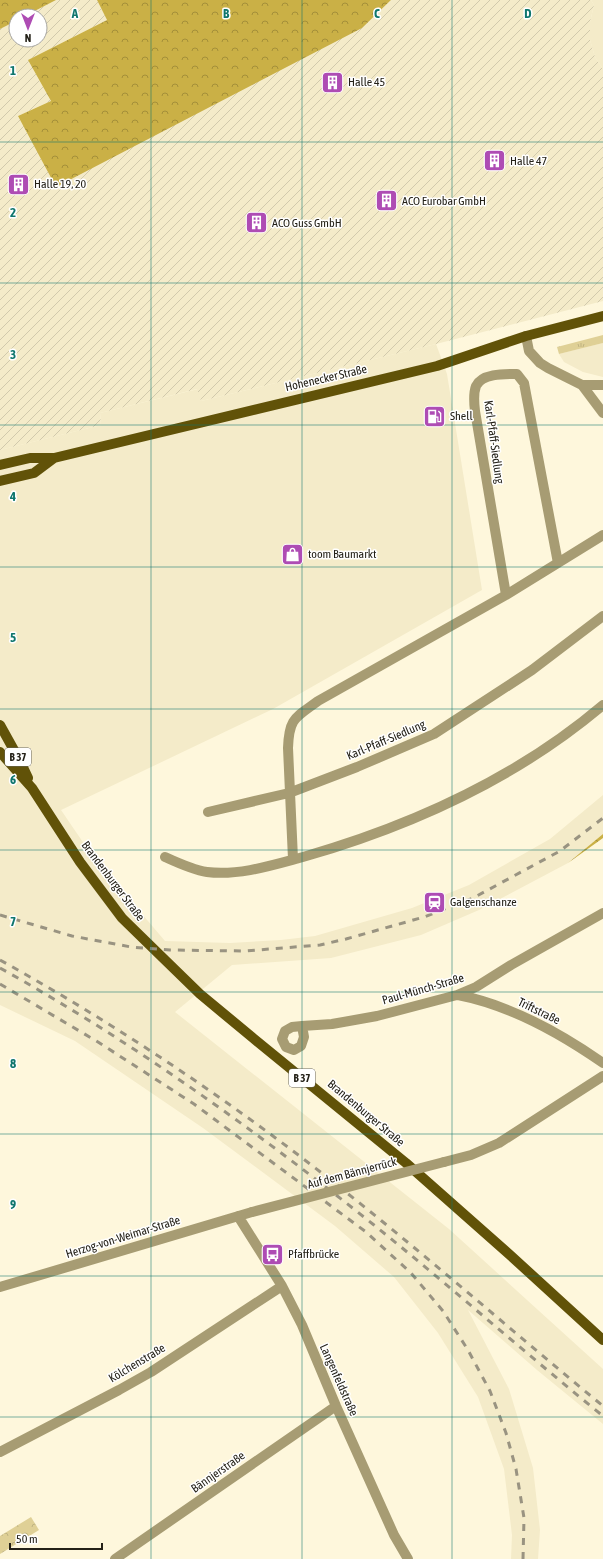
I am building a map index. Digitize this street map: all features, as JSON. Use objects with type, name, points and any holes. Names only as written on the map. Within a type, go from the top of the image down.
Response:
[{"type":"main road","name":"Hohenecker Straße","points":[[0,465],[30,458],[54,458],[437,366],[526,336],[603,316]]},
{"type":"main road","name":"Hohenecker Straße","points":[[0,481],[34,473],[54,458]]},
{"type":"main road","name":"Brandenburger Straße","points":[[0,724],[20,761],[32,788]]},
{"type":"main road","name":"Brandenburger Straße","points":[[0,752],[32,788],[80,862],[122,918],[163,958],[224,1014],[406,1163],[603,1340]]},
{"type":"street","points":[[526,336],[529,351],[540,363],[582,385],[603,413]]},
{"type":"street","name":"Karl-Pfaff-Siedlung","points":[[506,595],[475,411],[474,395],[477,384],[485,378],[504,374],[517,374],[524,384],[558,563]]},
{"type":"street","points":[[582,385],[603,385]]},
{"type":"street","points":[[293,859],[289,793],[288,734],[294,718],[318,701],[506,595],[603,535]]},
{"type":"street","name":"Karl-Pfaff-Siedlung","points":[[208,812],[289,793],[357,767],[434,734],[532,670],[603,616]]},
{"type":"street","points":[[165,858],[183,866],[207,872],[231,873],[276,864],[374,834],[440,807],[514,768],[582,723],[603,705]]},
{"type":"street","name":"Paul-Münch-Straße","points":[[302,1026],[332,1024],[377,1016],[457,995],[476,987],[511,965],[603,913]]},
{"type":"street","name":"Triftstraße","points":[[457,995],[480,999],[552,1031],[603,1064]]},
{"type":"street","name":"Auf dem Bännjerrück","points":[[252,1212],[472,1155],[498,1143],[603,1076]]},
{"type":"street","name":"Herzog-von-Weimar-Straße","points":[[0,1287],[252,1212]]},
{"type":"street","name":"Langenfeldstraße","points":[[238,1216],[282,1286],[302,1326],[394,1535],[408,1559]]},
{"type":"street","name":"Kölchenstraße","points":[[0,1452],[150,1372],[282,1286]]},
{"type":"street","name":"Bännjerstraße","points":[[115,1559],[336,1406]]},
{"type":"shaded area","points":[[56,0],[97,0],[107,20],[28,60],[51,101],[18,116],[362,28],[391,0],[591,0],[594,5],[590,22],[590,40],[595,57],[603,69],[603,301],[436,344],[201,401],[197,389],[100,413],[101,425],[0,450],[0,29],[8,25],[8,48],[48,48],[48,8],[40,8]]},
{"type":"shaded area","points":[[591,0],[603,0],[603,69],[595,57],[590,40],[590,22],[594,5]]},
{"type":"shaded area","points":[[603,343],[603,377],[583,372],[564,362],[559,354]]},
{"type":"shaded area","points":[[436,344],[447,374],[482,590],[273,709],[61,810],[91,854],[165,941],[230,943],[315,936],[412,908],[469,885],[550,839],[603,795],[603,834],[568,863],[479,910],[421,935],[331,958],[232,965],[175,1012],[449,1229],[603,1369],[603,1424],[537,1370],[468,1310],[509,1389],[533,1468],[540,1530],[538,1559],[511,1559],[512,1535],[504,1469],[478,1397],[438,1333],[394,1277],[335,1226],[203,1128],[75,1041],[0,1005],[0,450],[101,425],[100,413],[198,389],[201,401]]},
{"type":"green space","points":[[0,0],[56,0],[40,8],[8,8],[8,25],[0,29]]},
{"type":"green space","points":[[97,0],[391,0],[362,28],[56,187],[18,116],[51,101],[28,60],[107,20]]},
{"type":"green space","points":[[603,335],[603,343],[559,354],[557,347]]},
{"type":"green space","points":[[603,834],[603,838],[568,863]]},
{"type":"green space","points":[[31,1517],[39,1530],[0,1554],[0,1536]]},
{"type":"railway","points":[[0,915],[72,936],[131,947],[170,950],[245,951],[320,945],[424,917],[473,898],[560,851],[603,818]]},
{"type":"railway","points":[[0,960],[77,1004],[189,1076],[297,1154],[375,1215],[603,1406]]},
{"type":"railway","points":[[0,968],[98,1026],[192,1089],[284,1155],[403,1248],[603,1416]]},
{"type":"railway","points":[[0,984],[98,1042],[194,1104],[366,1232],[411,1273],[443,1311],[468,1350],[490,1391],[506,1433],[516,1469],[524,1518],[523,1559]]},
{"type":"place","name":"Halle 45","points":[[333,82]]},
{"type":"place","name":"Halle 47","points":[[494,161]]},
{"type":"place","name":"Halle 19, 20","points":[[18,184]]},
{"type":"place","name":"ACO Eurobar GmbH","points":[[387,201]]},
{"type":"place","name":"ACO Guss GmbH","points":[[257,223]]},
{"type":"place","name":"Shell","points":[[435,416]]},
{"type":"place","name":"toom Baumarkt","points":[[292,554]]},
{"type":"place","name":"Galgenschanze","points":[[434,902]]},
{"type":"place","name":"Pfaffbrücke","points":[[272,1254]]}]
